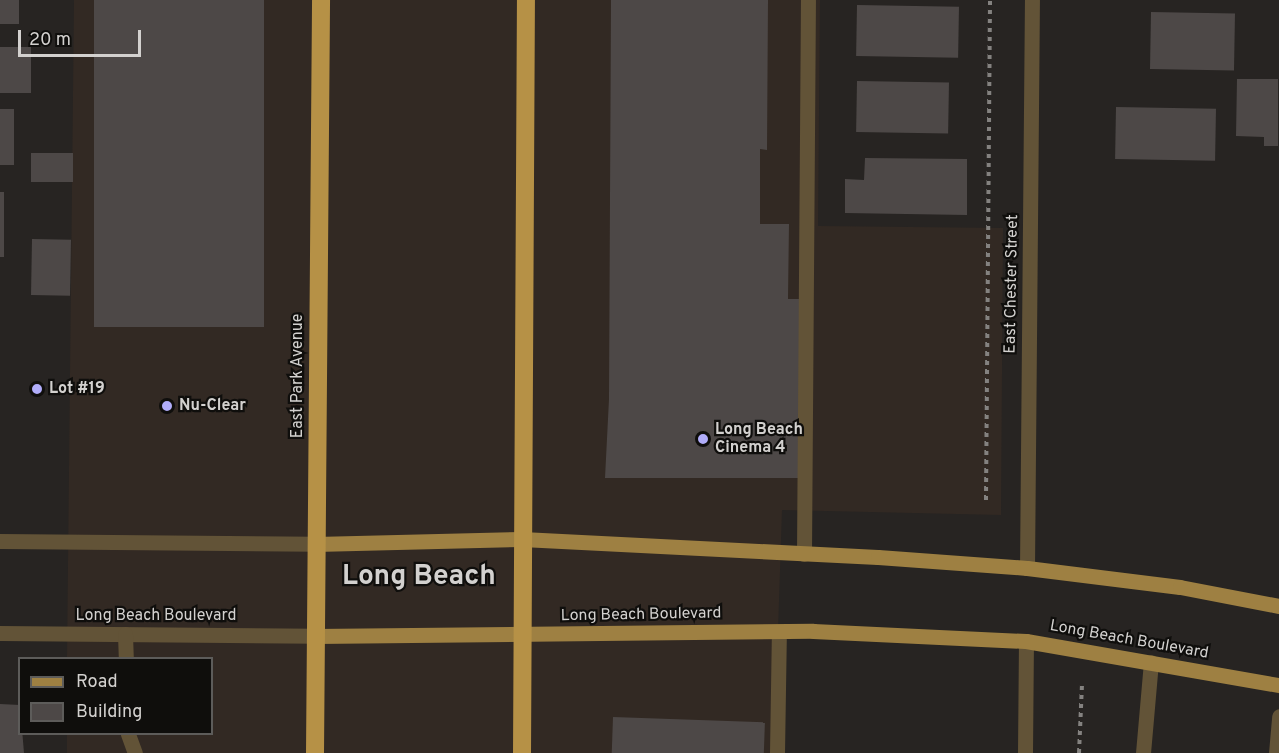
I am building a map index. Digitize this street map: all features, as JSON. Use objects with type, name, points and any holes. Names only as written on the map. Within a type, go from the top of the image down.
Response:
[{"type":"highway","name":"East Park Avenue","points":[[315,753],[321,0]]},
{"type":"highway","points":[[522,753],[526,0]]},
{"type":"main road","points":[[315,543],[522,539],[1027,568],[1179,587],[1279,606]]},
{"type":"main road","name":"Long Beach Boulevard","points":[[315,636],[779,632],[1026,640],[1279,685]]},
{"type":"street","points":[[804,554],[808,0]]},
{"type":"street","name":"East Chester Street","points":[[1027,568],[1032,0]]},
{"type":"street","points":[[0,541],[315,543]]},
{"type":"street","points":[[777,753],[779,632]]},
{"type":"street","name":"Long Beach Boulevard","points":[[0,633],[315,636]]},
{"type":"street","points":[[126,634],[126,657]]},
{"type":"street","points":[[1025,753],[1026,640]]},
{"type":"street","points":[[1143,753],[1151,663]]},
{"type":"street","points":[[1276,753],[1279,716]]},
{"type":"street","points":[[128,735],[135,753]]},
{"type":"path","points":[[986,500],[990,0]]},
{"type":"path","points":[[1079,753],[1082,684]]},
{"type":"shaded area","points":[[74,0],[820,0],[818,226],[1003,228],[1001,515],[782,510],[774,753],[67,753],[67,735],[213,735],[213,657],[67,657]]},
{"type":"building","points":[[0,0],[19,0],[19,24],[0,24]]},
{"type":"building","points":[[94,0],[264,0],[264,327],[94,327]]},
{"type":"building","points":[[611,0],[768,0],[767,150],[760,149],[760,224],[789,224],[788,299],[799,299],[799,478],[605,478],[609,399]]},
{"type":"building","points":[[857,5],[959,7],[958,58],[856,56]]},
{"type":"building","points":[[1151,12],[1235,13],[1234,70],[1150,69]]},
{"type":"building","points":[[0,47],[31,47],[31,93],[0,93]]},
{"type":"building","points":[[1237,79],[1278,79],[1278,146],[1264,146],[1264,137],[1236,136]]},
{"type":"building","points":[[857,81],[949,83],[948,134],[856,132]]},
{"type":"building","points":[[1116,107],[1216,109],[1215,161],[1115,159]]},
{"type":"building","points":[[0,109],[14,109],[14,165],[0,165]]},
{"type":"building","points":[[31,153],[73,153],[73,182],[31,182]]},
{"type":"building","points":[[865,158],[967,159],[967,215],[845,213],[845,179],[864,180]]},
{"type":"building","points":[[0,192],[4,192],[4,257],[0,257]]},
{"type":"building","points":[[32,239],[71,240],[70,296],[31,295]]},
{"type":"building","points":[[0,704],[18,705],[18,735],[22,735],[24,753],[0,753]]},
{"type":"building","points":[[613,717],[765,722],[764,753],[612,753]]},
{"type":"place","name":"Lot #19","points":[[37,389]]},
{"type":"place","name":"Nu-Clear","points":[[167,406]]},
{"type":"place","name":"Long Beach Cinema 4","points":[[703,439]]},
{"type":"district","name":"Long Beach","points":[[419,577]]}]
